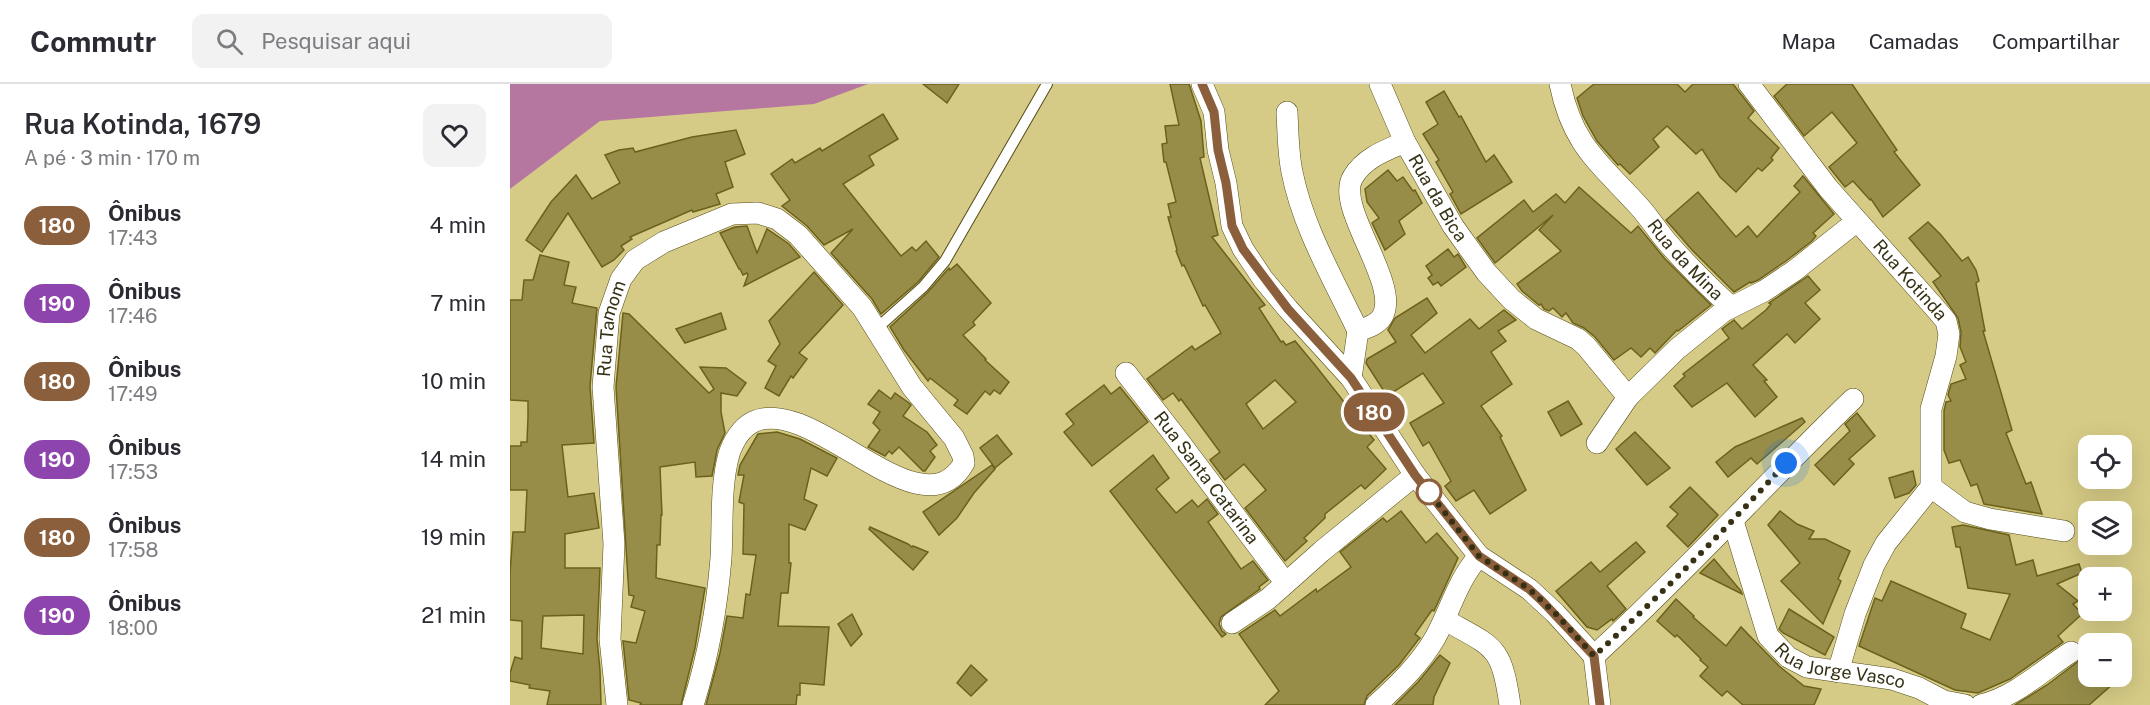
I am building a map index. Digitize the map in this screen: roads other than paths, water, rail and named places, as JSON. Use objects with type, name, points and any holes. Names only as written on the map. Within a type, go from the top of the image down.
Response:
[{"type":"street","points":[[1202,84],[1214,112],[1218,150],[1235,236],[1263,279],[1351,378],[1415,475],[1479,556],[1529,589],[1555,613],[1594,656],[1600,705]]},
{"type":"street","points":[[1380,84],[1405,142]]},
{"type":"street","name":"Rua da Mina","points":[[1560,84],[1565,106],[1575,129],[1593,158],[1636,202],[1698,278],[1731,307],[1764,291],[1794,271],[1857,221]]},
{"type":"street","name":"Rua Kotinda","points":[[1749,84],[1828,188],[1946,321],[1949,334],[1946,356],[1932,410],[1931,487]]},
{"type":"street","points":[[1287,112],[1291,170],[1298,199],[1358,331],[1351,378]]},
{"type":"street","name":"Rua da Bica","points":[[1358,331],[1371,326],[1382,317],[1384,289],[1349,197],[1352,179],[1376,154],[1405,142],[1453,225],[1486,272],[1511,299],[1536,319],[1578,339],[1586,346],[1628,397]]},
{"type":"street","name":"Rua Tamom","points":[[617,705],[610,639],[614,544],[603,387],[609,313],[621,279],[635,260],[664,242],[732,214],[758,213],[777,219],[798,235],[862,307],[912,387],[954,438],[964,463],[954,476],[945,482],[915,483],[896,478],[815,431],[789,419],[769,417],[751,422],[738,435],[729,454],[725,480],[718,591],[709,646],[693,705]]},
{"type":"street","points":[[1597,443],[1628,397],[1677,349],[1731,307]]},
{"type":"street","name":"Rua Santa Catarina","points":[[1126,374],[1285,582]]},
{"type":"street","points":[[1594,656],[1637,617],[1733,521],[1786,463],[1853,399]]},
{"type":"street","points":[[1232,623],[1268,599],[1285,582],[1415,475]]},
{"type":"street","points":[[1838,672],[1863,591],[1874,565],[1886,543],[1931,487],[1965,512],[1990,519],[2064,531]]},
{"type":"street","name":"Rua Jorge Vasco","points":[[1733,521],[1767,636],[1788,657],[1807,668],[1892,679],[1919,688],[1944,702],[1965,705]]},
{"type":"street","points":[[1376,705],[1425,655],[1445,620],[1458,585],[1467,569],[1479,556]]},
{"type":"street","points":[[1445,620],[1486,643],[1497,654],[1505,672],[1510,705]]},
{"type":"street","points":[[1981,705],[1994,702],[2020,688],[2071,652]]},
{"type":"lane","points":[[876,329],[923,287],[945,261],[1047,84]]}]
